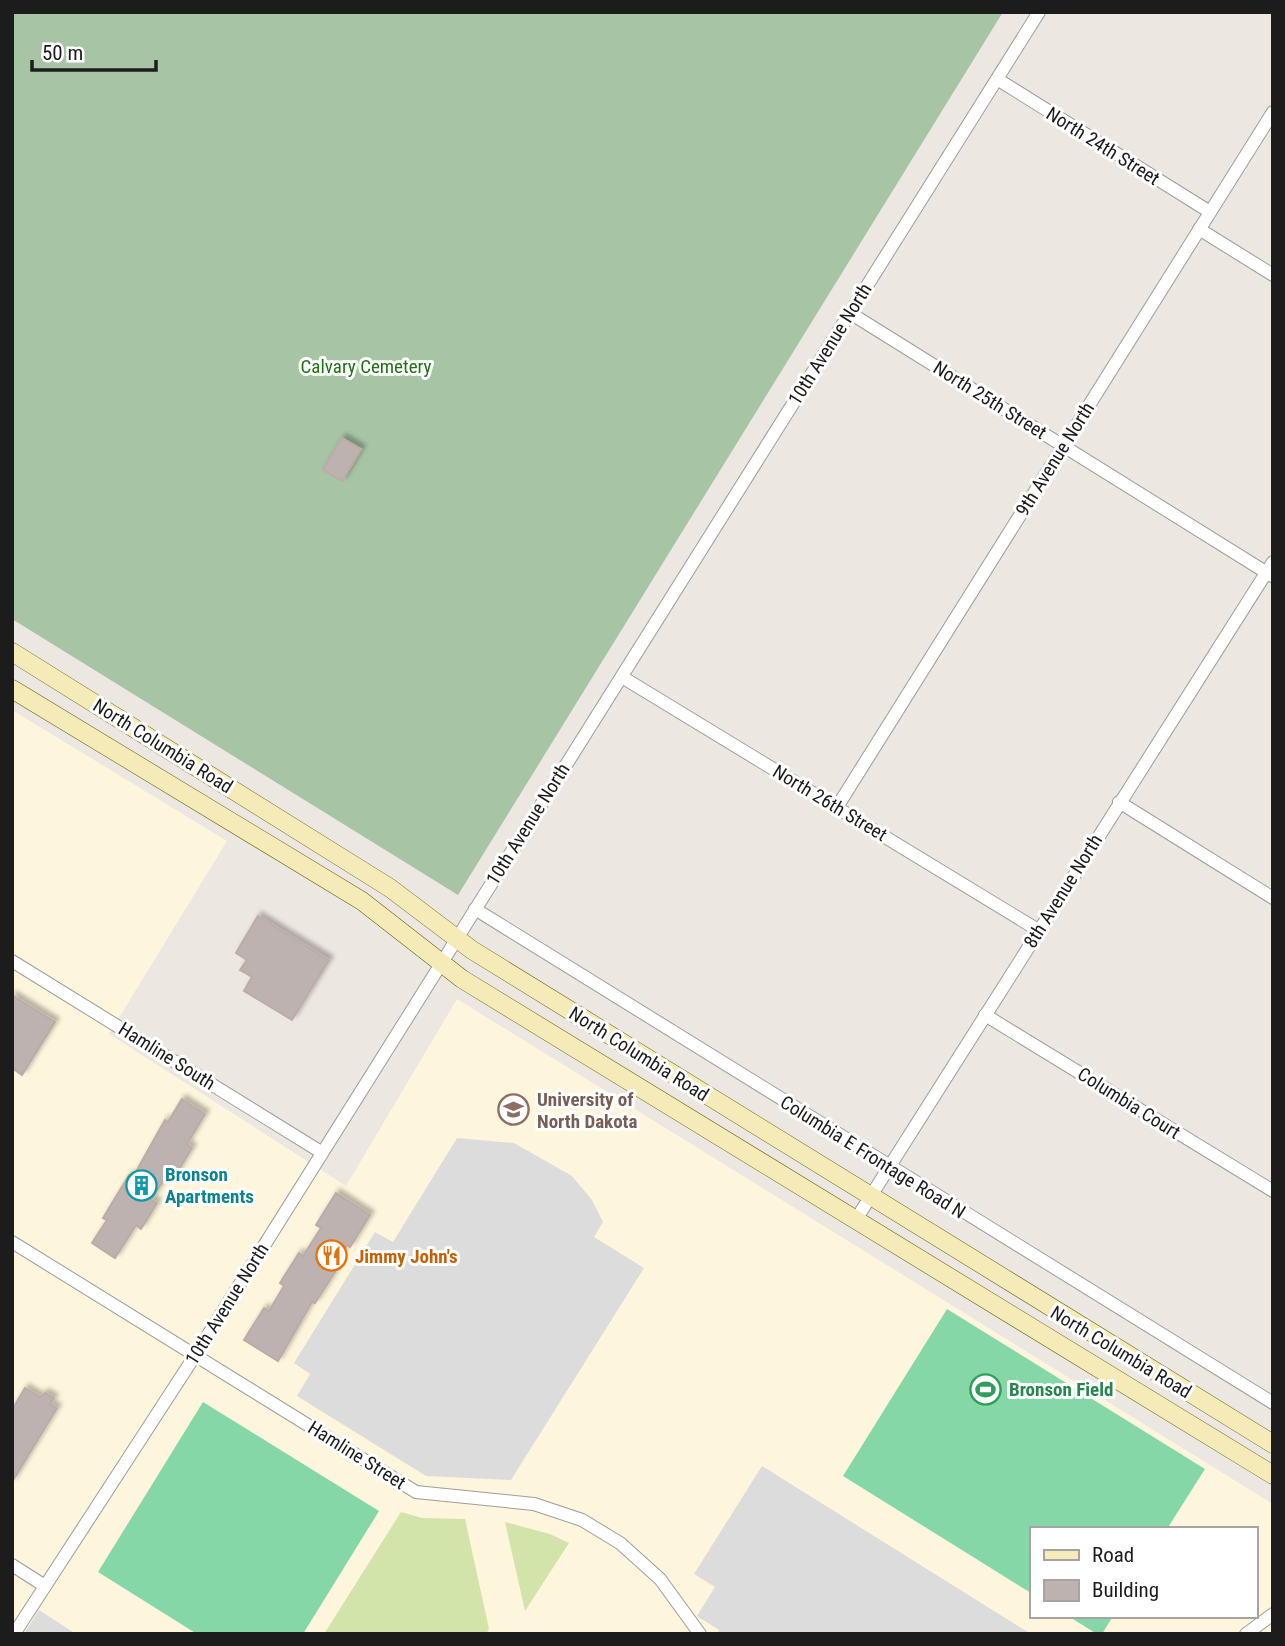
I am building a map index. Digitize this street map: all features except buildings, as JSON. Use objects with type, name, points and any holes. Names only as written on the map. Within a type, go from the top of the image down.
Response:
[{"type":"main road","name":"North Columbia Road","points":[[12,652],[390,888],[457,938],[870,1198],[1273,1444]]},
{"type":"main road","name":"North Columbia Road","points":[[12,688],[362,901],[441,963],[855,1221],[1273,1475]]},
{"type":"street","name":"10th Avenue North","points":[[14,1634],[196,1354],[1039,12]]},
{"type":"street","name":"North 24th Street","points":[[997,79],[1210,212]]},
{"type":"street","name":"9th Avenue North","points":[[837,807],[1273,112]]},
{"type":"street","points":[[1199,229],[1273,275]]},
{"type":"street","name":"North 25th Street","points":[[850,313],[1271,570]]},
{"type":"street","name":"8th Avenue North","points":[[855,1221],[1119,802],[1271,570]]},
{"type":"street","name":"North 26th Street","points":[[622,677],[1038,930]]},
{"type":"street","points":[[1119,802],[1273,898]]},
{"type":"street","name":"Columbia E Frontage Road N","points":[[475,909],[1273,1402]]},
{"type":"street","name":"Hamline South","points":[[12,961],[321,1152]]},
{"type":"street","name":"Columbia Court","points":[[985,1015],[1273,1191]]},
{"type":"street","name":"Hamline Street","points":[[12,1242],[416,1492],[534,1504],[582,1520],[620,1543],[660,1578],[700,1634]]},
{"type":"street","points":[[12,1565],[46,1586]]},
{"type":"street","points":[[1246,1634],[1273,1614]]},
{"type":"shaded area","name":"University of North Dakota","points":[[12,710],[227,841],[109,1034],[346,1186],[457,999],[1273,1504],[1273,1634],[12,1634]]},
{"type":"shaded area","points":[[457,1138],[514,1143],[572,1176],[592,1200],[603,1222],[594,1237],[644,1268],[511,1480],[426,1476],[297,1396],[310,1374],[294,1363],[375,1232],[393,1242]]},
{"type":"shaded area","points":[[762,1466],[1031,1634],[717,1634],[719,1630],[697,1616],[715,1587],[694,1574]]},
{"type":"shaded area","points":[[39,1610],[76,1634],[24,1634]]},
{"type":"green space","name":"Calvary Cemetery","points":[[12,12],[1003,12],[458,895],[12,619]]},
{"type":"green space","name":"Bronson Field","points":[[947,1309],[1205,1469],[1168,1527],[1030,1527],[1030,1592],[843,1476]]},
{"type":"green space","points":[[203,1402],[379,1511],[303,1634],[197,1634],[98,1572]]},
{"type":"green space","points":[[401,1512],[422,1518],[465,1519],[489,1629],[486,1634],[324,1634]]},
{"type":"green space","points":[[505,1522],[550,1534],[569,1543],[525,1611]]},
{"type":"green space","points":[[1071,1618],[1112,1618],[1102,1634],[1097,1634]]},
{"type":"place","name":"University of North Dakota","points":[[514,1110]]},
{"type":"place","name":"Bronson Apartments","points":[[142,1185]]},
{"type":"place","name":"Jimmy John's","points":[[332,1256]]},
{"type":"place","name":"Bronson Field","points":[[986,1389]]}]
